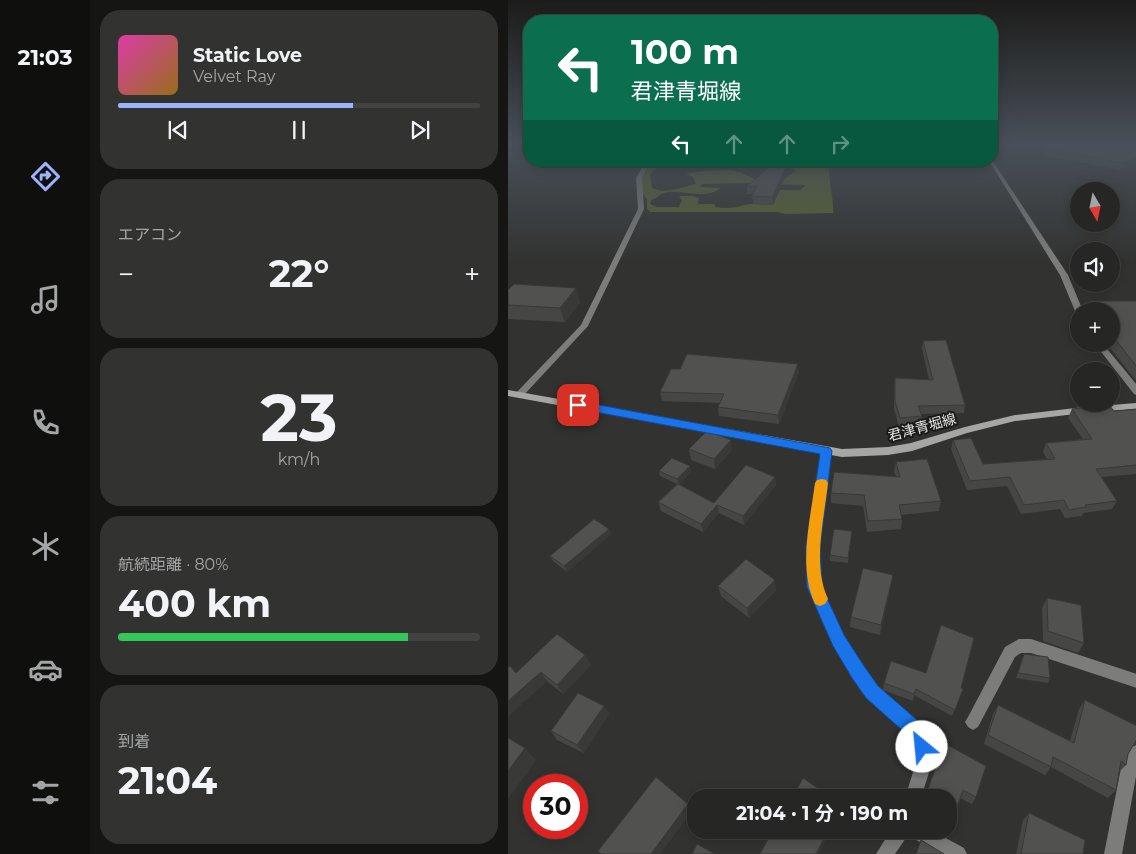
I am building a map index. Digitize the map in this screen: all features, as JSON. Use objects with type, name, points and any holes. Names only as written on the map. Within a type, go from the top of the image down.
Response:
[{"type":"main road","name":"君津青堀線","points":[[508,392],[842,453],[888,451],[912,447],[965,430],[1015,418],[1136,406]]},
{"type":"street","points":[[520,394],[584,326],[641,209],[639,183]]},
{"type":"street","points":[[1005,183],[1064,275],[1075,302]]},
{"type":"street","points":[[1105,352],[1136,392]]},
{"type":"street","points":[[826,451],[813,547],[815,587],[839,641],[872,692],[918,732],[922,747],[922,769],[916,789]]},
{"type":"street","points":[[973,722],[1010,652],[1018,646],[1031,646],[1136,681]]},
{"type":"street","points":[[1114,854],[1130,763],[1136,753]]},
{"type":"street","points":[[885,854],[895,839]]},
{"type":"street","points":[[930,839],[958,854]]},
{"type":"green space","points":[[641,183],[651,183],[652,188],[668,191],[696,183],[830,183],[833,213],[650,212],[647,209],[647,200],[642,192]],"holes":[[[703,184],[806,185],[800,190],[780,190],[772,205],[751,204],[719,208],[715,207],[715,204],[698,204],[699,198],[693,196],[679,197],[682,200],[679,207],[657,207],[650,204],[651,200],[668,192],[706,194],[721,188],[700,187]]]},
{"type":"building","points":[[751,183],[779,183],[772,197],[752,196],[757,186],[747,186]]},
{"type":"building","points":[[514,284],[576,288],[560,308],[508,305],[508,290]]},
{"type":"building","points":[[1137,301],[1137,367],[1120,345],[1120,302],[1091,302]]},
{"type":"building","points":[[946,340],[965,405],[918,406],[922,416],[900,418],[895,401],[895,378],[933,380],[923,341]]},
{"type":"building","points":[[687,354],[798,364],[778,415],[718,407],[724,394],[660,392],[671,369],[680,369]]},
{"type":"building","points":[[1137,409],[1137,465],[1096,469],[1117,501],[1085,505],[1086,507],[1069,510],[1064,500],[1024,505],[1010,477],[970,481],[953,440],[971,438],[983,464],[1055,459],[1046,443],[1092,439],[1074,412],[1120,412]]},
{"type":"building","points":[[707,431],[731,440],[714,459],[689,449]]},
{"type":"building","points":[[672,458],[690,466],[677,479],[659,471]]},
{"type":"building","points":[[927,459],[941,501],[899,505],[902,519],[868,521],[864,495],[831,493],[834,472],[900,477],[896,462]]},
{"type":"building","points":[[746,465],[775,477],[743,516],[717,505],[701,524],[658,502],[678,484],[714,503]]},
{"type":"building","points":[[594,519],[609,529],[564,566],[550,556]]},
{"type":"building","points":[[834,529],[852,531],[848,558],[830,555]]},
{"type":"building","points":[[746,559],[775,580],[747,608],[718,586]]},
{"type":"building","points":[[863,568],[893,575],[881,625],[851,617]]},
{"type":"building","points":[[1047,598],[1081,605],[1084,643],[1048,631]]},
{"type":"building","points":[[941,625],[974,638],[961,688],[963,689],[955,710],[916,689],[914,694],[884,683],[891,661],[926,673]]},
{"type":"building","points":[[557,634],[585,655],[557,685],[541,672],[508,701],[508,668],[510,666],[516,673]]},
{"type":"building","points":[[1024,654],[1048,657],[1050,678],[1018,673]]},
{"type":"building","points":[[578,693],[604,706],[577,745],[551,731]]},
{"type":"building","points":[[1085,700],[1137,726],[1137,739],[1128,754],[1126,765],[1121,761],[1116,790],[1053,757],[1051,767],[988,735],[998,705],[1074,743]]},
{"type":"building","points":[[508,738],[525,748],[508,771]]},
{"type":"building","points":[[944,743],[986,766],[976,797],[963,790],[957,807],[957,789],[928,789]]},
{"type":"building","points":[[656,777],[687,803],[651,854],[601,854],[598,851]]},
{"type":"building","points":[[803,778],[819,789],[797,789]]},
{"type":"building","points":[[1029,813],[1085,840],[1083,854],[1021,854]]},
{"type":"building","points":[[768,839],[824,839],[816,854],[760,854]]},
{"type":"building","points":[[921,840],[944,854],[916,854]]},
{"type":"building","points":[[697,844],[715,854],[692,854]]},
{"type":"slow traffic","points":[[820,599],[815,587],[813,547],[822,483]]},
{"type":"route","points":[[578,405],[826,451],[813,547],[815,587],[839,641],[858,672],[872,692],[918,732],[922,747]]}]
